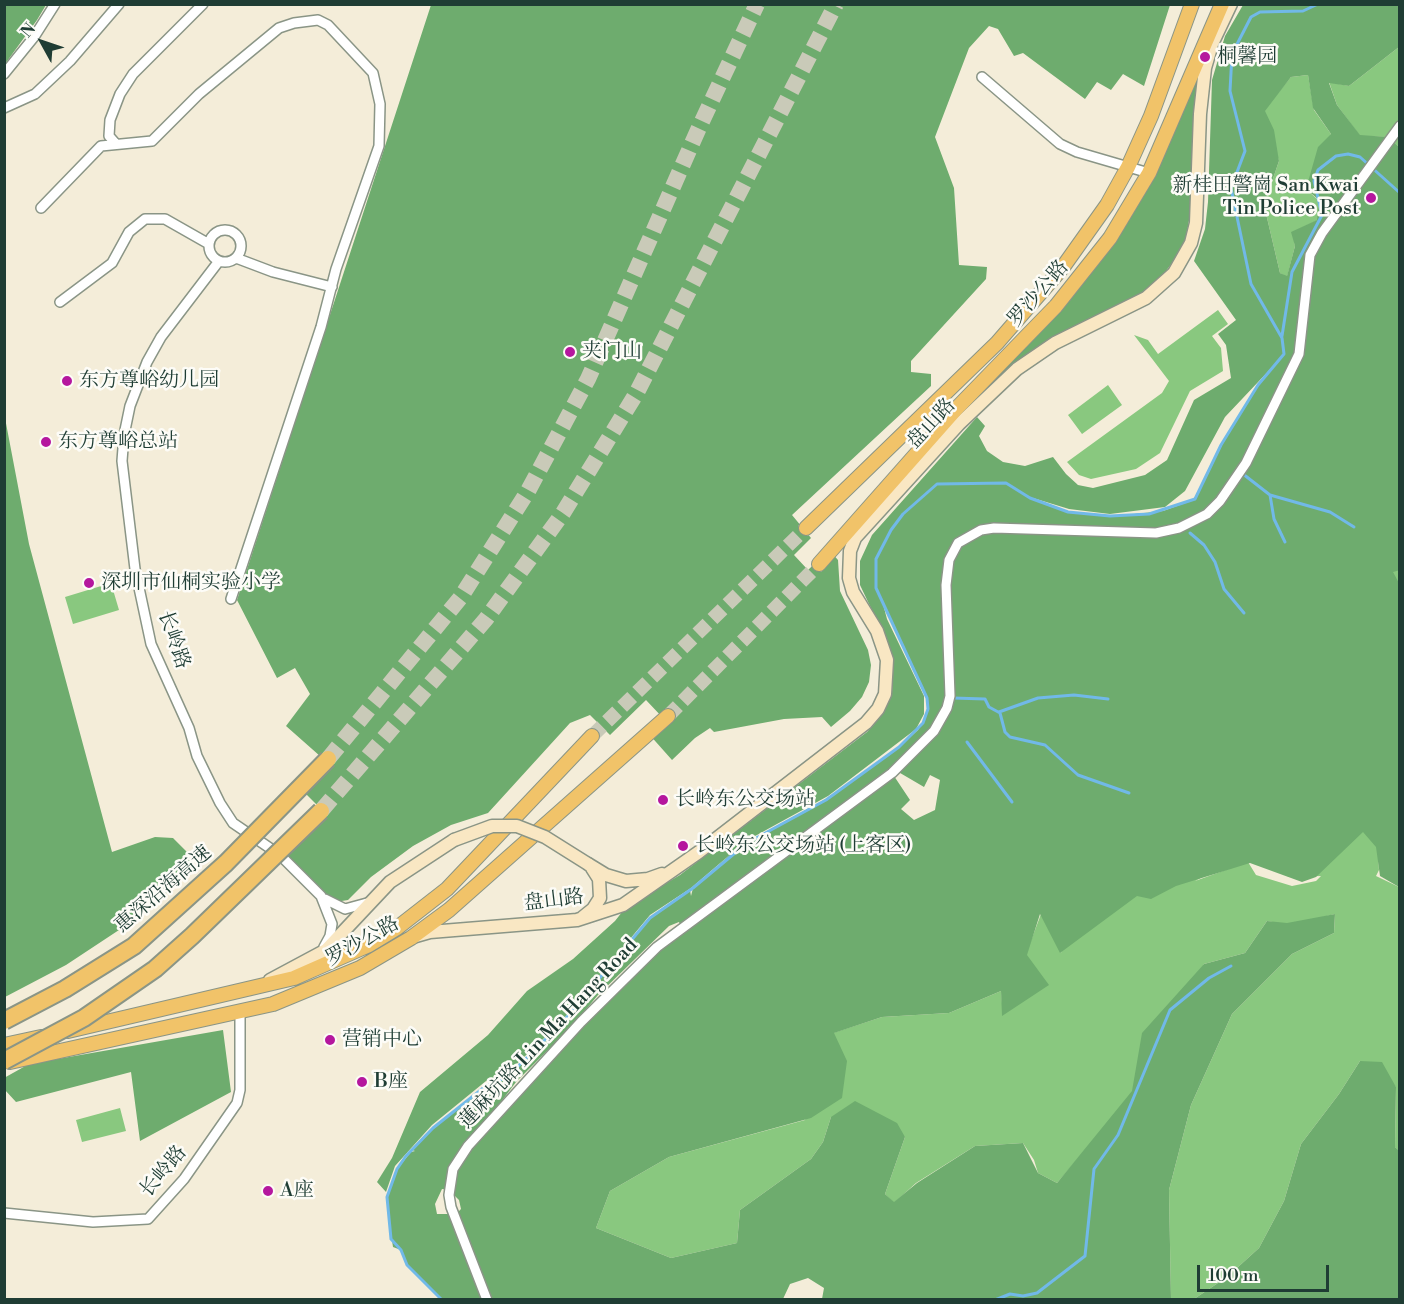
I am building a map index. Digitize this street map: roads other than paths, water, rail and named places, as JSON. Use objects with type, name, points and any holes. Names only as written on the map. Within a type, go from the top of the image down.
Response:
[{"type":"highway","name":"惠深沿海高速","points":[[4,1021],[65,989],[134,946],[226,863],[328,759]]},
{"type":"highway","points":[[4,1062],[84,1018],[155,969],[321,811]]},
{"type":"main road","name":"罗沙公路","points":[[806,528],[1026,312],[1063,267],[1107,205],[1128,167],[1151,116],[1192,4]]},
{"type":"main road","name":"罗沙公路","points":[[819,564],[956,409],[1022,343],[1078,280],[1123,218],[1149,173],[1222,4]]},
{"type":"main road","name":"盘山路","points":[[411,938],[430,932],[577,920],[623,905],[852,736],[878,709],[885,694],[887,660],[877,631],[853,592],[849,578],[850,551],[863,528],[959,424],[1004,380],[1055,343],[1146,298],[1161,286],[1183,259],[1191,243],[1198,203],[1200,114],[1205,68],[1212,44],[1231,4]]},
{"type":"main road","name":"罗沙公路","points":[[4,1062],[273,1004],[338,979],[411,938],[465,897],[669,716]]},
{"type":"main road","name":"罗沙公路","points":[[4,1045],[294,978],[340,960],[379,940],[423,910],[470,867],[592,736]]},
{"type":"main road","name":"盘山路","points":[[385,888],[401,873],[454,840],[480,829],[504,825],[517,826],[545,837],[617,879],[636,881],[658,875],[687,860]]},
{"type":"main road","points":[[577,920],[593,909],[600,898],[599,879],[588,864]]},
{"type":"main road","points":[[241,992],[312,959],[332,945],[385,888]]},
{"type":"street","points":[[4,74],[34,37],[55,4]]},
{"type":"street","points":[[4,108],[35,94],[70,61],[119,4]]},
{"type":"street","points":[[116,144],[110,136],[110,120],[120,94],[134,74],[203,4]]},
{"type":"street","points":[[41,208],[101,146],[152,141],[199,94],[279,28],[309,20],[318,20],[328,25],[373,73],[377,83],[381,132],[379,146],[231,599]]},
{"type":"street","points":[[982,77],[1060,144],[1077,152],[1149,173]]},
{"type":"street","name":"蓮麻坑路 Lin Ma Hang Road","points":[[487,1299],[450,1201],[450,1178],[468,1146],[588,1015],[657,947],[892,773],[934,731],[947,708],[950,696],[946,585],[949,560],[958,543],[981,530],[994,528],[1156,532],[1179,528],[1207,514],[1220,501],[1246,463],[1299,354],[1310,255],[1322,233],[1400,126]]},
{"type":"street","points":[[60,302],[112,263],[129,232],[144,219],[165,219],[209,244]]},
{"type":"street","points":[[236,258],[241,248],[235,233],[220,231],[211,238],[209,244],[211,253],[219,261],[225,262],[236,258],[273,272],[332,287]]},
{"type":"street","name":"长岭路","points":[[219,261],[161,337],[147,362],[130,406],[122,461],[135,569],[152,644],[189,728],[197,756],[222,808],[238,827],[280,855],[321,896],[336,906],[349,909],[367,903],[385,888]]},
{"type":"street","name":"长岭路","points":[[312,959],[327,943],[332,930],[330,917],[321,896]]},
{"type":"street","name":"长岭路","points":[[4,1213],[93,1222],[148,1219],[184,1179],[237,1102],[240,1090],[240,1012]]},
{"type":"waterway","points":[[442,1300],[407,1265],[401,1250],[391,1239],[387,1197],[397,1169],[406,1156],[433,1128],[487,1085],[507,1077],[561,1024],[650,918],[693,888],[747,843],[826,800],[899,747],[923,723],[928,709],[927,698],[876,588],[876,559],[891,530],[903,514],[937,484],[1006,483],[1030,498],[1068,512],[1110,516],[1149,514],[1195,499],[1221,445],[1258,385],[1284,354],[1282,338],[1251,284],[1231,188],[1245,151],[1230,91],[1232,54],[1251,17],[1260,12],[1303,11],[1318,4]]},
{"type":"waterway","points":[[1282,336],[1292,272],[1322,215],[1314,181],[1318,170],[1336,156],[1348,154],[1360,157],[1400,193]]},
{"type":"waterway","points":[[1243,474],[1270,495],[1330,512],[1354,527]]},
{"type":"waterway","points":[[1270,495],[1274,519],[1285,542]]},
{"type":"waterway","points":[[1190,533],[1204,545],[1215,562],[1224,589],[1244,613]]},
{"type":"waterway","points":[[999,712],[1038,698],[1074,695],[1108,699]]},
{"type":"waterway","points":[[953,698],[985,699],[989,707],[1000,713],[1005,732],[1010,737],[1045,745],[1078,775],[1129,793]]},
{"type":"waterway","points":[[967,742],[1012,802]]},
{"type":"waterway","points":[[995,1300],[1010,1294],[1023,1296],[1037,1293],[1085,1256],[1094,1169],[1118,1135],[1170,1010],[1209,978],[1231,966]]},
{"type":"tunnel","points":[[328,759],[461,597],[528,491],[588,379],[698,130],[757,4]]},
{"type":"tunnel","points":[[321,811],[486,619],[563,513],[636,394],[836,4]]},
{"type":"tunnel","points":[[592,736],[806,528]]},
{"type":"tunnel","points":[[668,716],[819,564]]},
{"type":"place","name":"桐馨园","points":[[1205,57]]},
{"type":"place","name":"新桂田警崗 San Kwai Tin Police Post","points":[[1371,198]]},
{"type":"place","name":"夹门山","points":[[570,352]]},
{"type":"place","name":"东方尊峪幼儿园","points":[[67,381]]},
{"type":"place","name":"东方尊峪总站","points":[[46,442]]},
{"type":"place","name":"深圳市仙桐实验小学","points":[[89,583]]},
{"type":"place","name":"长岭东公交场站","points":[[663,800]]},
{"type":"place","name":"长岭东公交场站 (上客区)","points":[[683,846]]},
{"type":"place","name":"营销中心","points":[[330,1040]]},
{"type":"place","name":"B座","points":[[362,1082]]},
{"type":"place","name":"A座","points":[[268,1191]]}]
